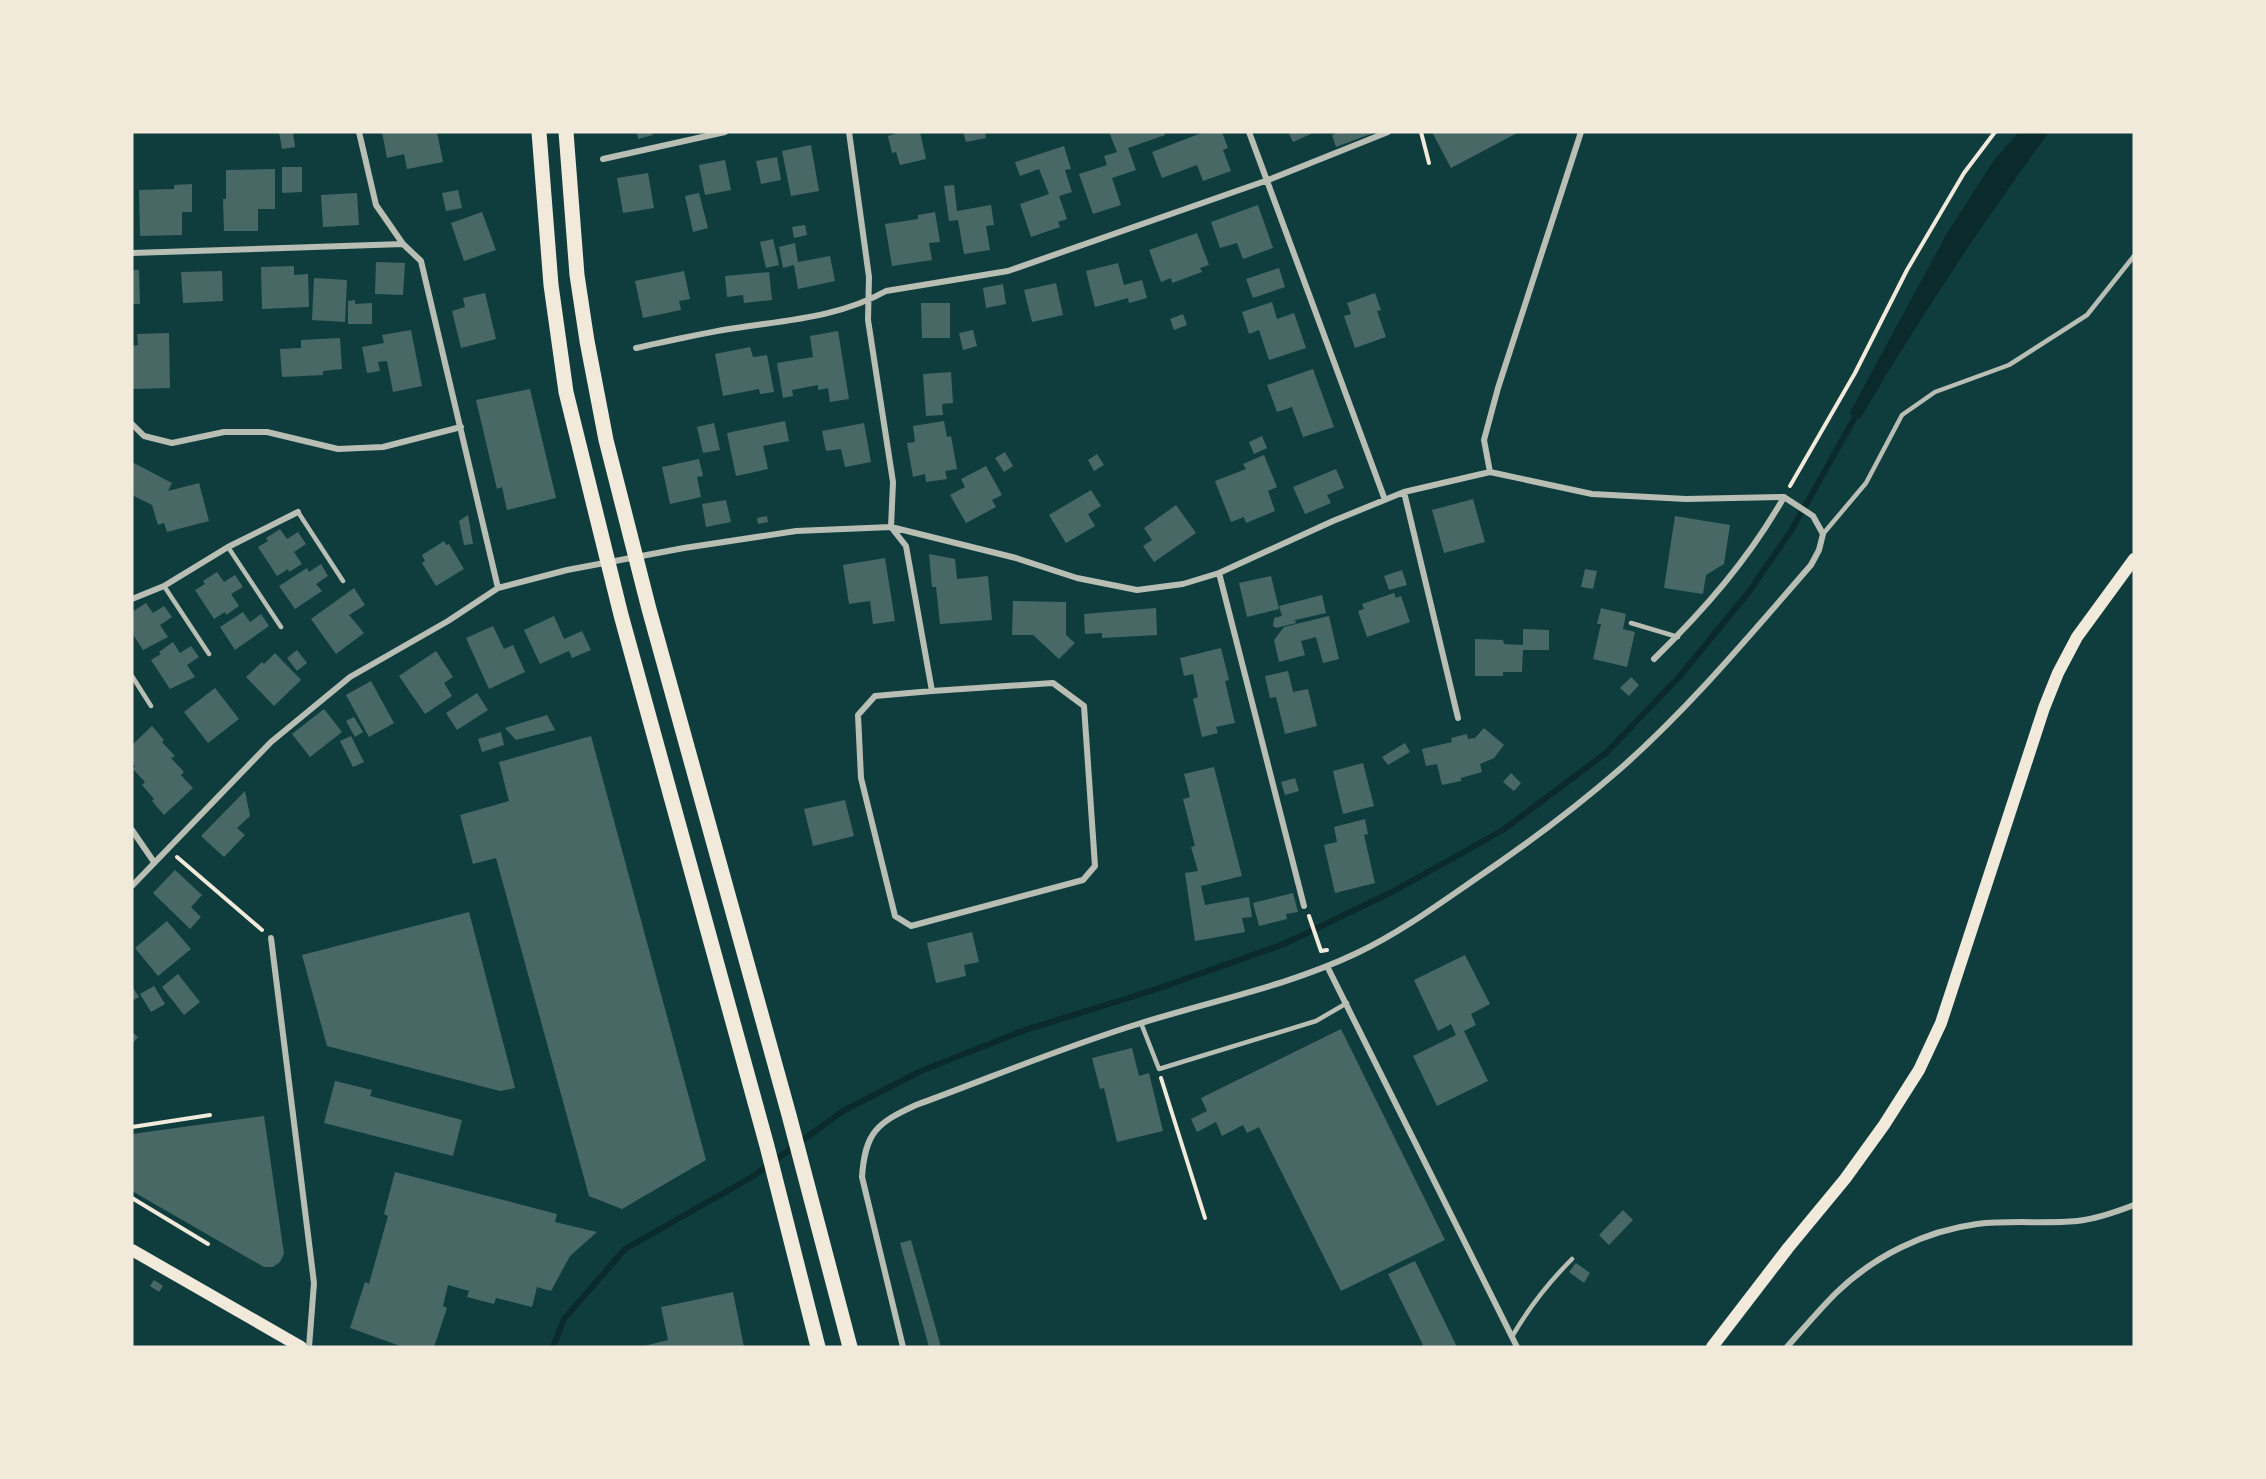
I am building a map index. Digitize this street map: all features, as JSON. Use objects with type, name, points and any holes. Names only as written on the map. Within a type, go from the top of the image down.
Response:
[{"type":"main road","points":[[538,132],[551,285],[565,381],[598,526],[767,1146],[818,1347]]},
{"type":"main road","points":[[566,132],[577,275],[606,440],[649,609],[789,1114],[850,1347]]},
{"type":"main road","points":[[1712,1347],[1788,1248],[1845,1179],[1884,1125],[1918,1070],[1941,1023],[2044,708],[2058,673],[2077,637],[2134,559]]},
{"type":"main road","points":[[132,1250],[301,1347]]},
{"type":"street","points":[[359,132],[376,205],[403,244],[422,261],[498,588]]},
{"type":"street","points":[[603,159],[725,132]]},
{"type":"street","points":[[849,132],[869,277],[868,320],[893,482],[891,527],[906,546],[932,691]]},
{"type":"street","points":[[1249,132],[1385,500]]},
{"type":"street","points":[[636,348],[724,330],[843,311],[870,301],[886,291],[1008,271],[1268,180],[1388,132]]},
{"type":"street","points":[[1490,472],[1484,440],[1498,388],[1581,132]]},
{"type":"street","points":[[132,253],[403,244]]},
{"type":"street","points":[[132,424],[144,435],[172,443],[224,432],[267,432],[338,449],[383,447],[461,427]]},
{"type":"street","points":[[132,886],[271,742],[350,677],[448,621],[498,588],[567,570],[684,548],[796,531],[891,527],[963,544],[1077,578],[1137,590],[1184,584],[1219,573],[1333,521],[1404,492],[1490,472],[1592,494],[1686,500],[1784,497],[1813,516],[1823,534],[1820,550],[1811,565],[1694,696],[1622,768],[1528,843],[1452,895],[1378,942],[1327,966],[1278,983],[1141,1023],[916,1105],[889,1118],[873,1134],[864,1153],[862,1178],[903,1347]]},
{"type":"street","points":[[1404,492],[1458,718]]},
{"type":"street","points":[[1654,659],[1678,637],[1735,572],[1765,531],[1784,497]]},
{"type":"street","points":[[132,599],[164,586],[228,547],[298,512]]},
{"type":"street","points":[[1219,573],[1304,906]]},
{"type":"street","points":[[1053,683],[1084,706],[1095,866],[1083,880],[911,926],[895,916],[861,778],[858,715],[875,696],[932,691],[1053,683]]},
{"type":"street","points":[[132,830],[154,862]]},
{"type":"street","points":[[271,938],[314,1283],[309,1347]]},
{"type":"street","points":[[1327,966],[1517,1347]]},
{"type":"street","points":[[1787,1347],[1836,1292],[1870,1266],[1905,1245],[1943,1231],[1978,1224],[2079,1221],[2108,1215],[2134,1204]]},
{"type":"lane","points":[[1823,534],[1866,483],[1902,415],[1935,392],[2009,365],[2087,315],[2134,256]]},
{"type":"lane","points":[[298,512],[343,581]]},
{"type":"lane","points":[[228,547],[281,627]]},
{"type":"lane","points":[[164,586],[209,654]]},
{"type":"lane","points":[[1631,623],[1678,637]]},
{"type":"lane","points":[[132,676],[151,706]]},
{"type":"lane","points":[[1141,1023],[1159,1069],[1316,1021],[1347,1003]]},
{"type":"lane","points":[[1513,1335],[1527,1310],[1572,1259]]},
{"type":"path","points":[[1421,132],[1429,163]]},
{"type":"path","points":[[1784,497],[1855,373],[1906,270],[1964,173],[1995,132]]},
{"type":"path","points":[[167,849],[271,938]]},
{"type":"path","points":[[1311,921],[1318,940]]},
{"type":"path","points":[[1159,1069],[1205,1218]]},
{"type":"path","points":[[132,1127],[210,1115]]},
{"type":"path","points":[[132,1198],[208,1244]]},
{"type":"water","points":[[2019,132],[2049,132],[1951,273],[1904,345],[1860,419],[1849,414],[1946,235],[1994,160]]},
{"type":"building","points":[[279,132],[293,132],[295,147],[282,149]]},
{"type":"building","points":[[382,132],[437,132],[443,162],[407,169],[404,154],[387,158]]},
{"type":"building","points":[[637,132],[652,132],[653,135],[638,139]]},
{"type":"building","points":[[895,132],[920,132],[926,159],[900,165],[896,152],[892,153],[888,136]]},
{"type":"building","points":[[963,132],[985,132],[986,138],[966,142]]},
{"type":"building","points":[[1109,132],[1164,132],[1165,135],[1128,148],[1136,170],[1112,178],[1121,205],[1093,214],[1079,174],[1107,165],[1104,156],[1117,152]]},
{"type":"building","points":[[1204,132],[1222,132],[1228,148],[1223,150],[1231,171],[1203,181],[1197,165],[1162,178],[1152,152]]},
{"type":"building","points":[[1288,132],[1315,132],[1293,142]]},
{"type":"building","points":[[1339,132],[1376,132],[1336,147],[1332,135]]},
{"type":"building","points":[[1432,132],[1519,132],[1451,168]]},
{"type":"building","points":[[811,145],[819,191],[791,196],[782,151]]},
{"type":"building","points":[[1064,146],[1071,169],[1065,170],[1072,192],[1059,196],[1067,219],[1058,222],[1060,227],[1031,237],[1020,204],[1049,194],[1039,169],[1020,176],[1015,162]]},
{"type":"building","points":[[777,157],[781,180],[761,184],[756,161]]},
{"type":"building","points":[[725,160],[731,190],[705,195],[699,165]]},
{"type":"building","points":[[282,167],[302,167],[302,192],[282,193]]},
{"type":"building","points":[[275,169],[275,209],[258,209],[258,231],[224,231],[223,199],[226,199],[226,170]]},
{"type":"building","points":[[648,173],[654,208],[623,213],[617,178]]},
{"type":"building","points":[[192,184],[192,212],[182,212],[182,235],[140,236],[139,190],[174,189],[174,185]]},
{"type":"building","points":[[954,185],[957,211],[991,205],[994,225],[986,226],[990,250],[964,254],[958,220],[949,221],[944,186]]},
{"type":"building","points":[[458,190],[462,208],[446,211],[442,193]]},
{"type":"building","points":[[357,193],[359,225],[323,227],[321,195]]},
{"type":"building","points":[[699,193],[708,228],[693,232],[685,196]]},
{"type":"building","points":[[1258,205],[1273,248],[1243,259],[1237,243],[1220,248],[1211,222]]},
{"type":"building","points":[[482,212],[496,250],[464,261],[451,223]]},
{"type":"building","points":[[935,212],[940,242],[929,243],[932,260],[892,266],[885,224],[918,219],[918,215]]},
{"type":"building","points":[[805,225],[807,235],[794,238],[792,227]]},
{"type":"building","points":[[1197,233],[1209,265],[1200,268],[1202,272],[1172,283],[1171,278],[1161,282],[1149,250]]},
{"type":"building","points":[[773,239],[779,265],[766,268],[760,242]]},
{"type":"building","points":[[795,243],[798,262],[830,256],[835,281],[798,289],[794,265],[783,268],[779,247]]},
{"type":"building","points":[[376,262],[405,263],[403,295],[375,294]]},
{"type":"building","points":[[1118,263],[1124,285],[1142,280],[1147,298],[1129,303],[1128,298],[1095,307],[1086,271]]},
{"type":"building","points":[[294,266],[294,275],[308,274],[309,307],[262,309],[261,267]]},
{"type":"building","points":[[1279,268],[1285,287],[1253,298],[1246,279]]},
{"type":"building","points":[[132,270],[139,270],[140,304],[132,304]]},
{"type":"building","points":[[222,271],[223,301],[183,303],[181,272]]},
{"type":"building","points":[[684,271],[690,299],[679,301],[681,310],[643,318],[635,281]]},
{"type":"building","points":[[769,272],[772,300],[744,303],[743,295],[727,297],[725,276]]},
{"type":"building","points":[[314,278],[347,280],[345,322],[312,320]]},
{"type":"building","points":[[1056,283],[1063,315],[1032,322],[1024,290]]},
{"type":"building","points":[[1003,284],[1006,304],[986,308],[983,288]]},
{"type":"building","points":[[485,293],[496,339],[461,348],[452,311],[465,307],[463,298]]},
{"type":"building","points":[[1375,293],[1381,310],[1377,311],[1386,337],[1355,348],[1344,316],[1351,314],[1347,303]]},
{"type":"building","points":[[355,300],[355,304],[372,303],[372,324],[348,324],[348,301]]},
{"type":"building","points":[[1272,302],[1277,319],[1294,313],[1306,348],[1269,360],[1259,330],[1249,334],[1242,312]]},
{"type":"building","points":[[921,303],[950,303],[950,338],[922,338]]},
{"type":"building","points":[[1183,314],[1187,325],[1174,330],[1170,319]]},
{"type":"building","points":[[411,330],[422,386],[393,392],[387,361],[378,362],[380,371],[367,373],[362,347],[384,343],[382,335]]},
{"type":"building","points":[[973,330],[977,346],[963,350],[959,333]]},
{"type":"building","points":[[838,331],[849,399],[830,402],[828,388],[818,390],[818,385],[792,390],[793,396],[783,398],[777,363],[813,357],[810,336]]},
{"type":"building","points":[[169,333],[170,388],[132,389],[132,346],[138,345],[137,334]]},
{"type":"building","points":[[340,338],[342,369],[323,371],[323,375],[282,377],[280,349],[301,348],[301,340]]},
{"type":"building","points":[[750,347],[753,357],[767,355],[774,392],[760,394],[759,389],[723,396],[715,354]]},
{"type":"building","points":[[1313,369],[1334,427],[1303,437],[1292,407],[1277,412],[1267,385]]},
{"type":"building","points":[[951,372],[953,403],[942,404],[943,415],[926,416],[923,374]]},
{"type":"building","points":[[530,389],[556,498],[507,510],[502,487],[497,489],[476,400]]},
{"type":"building","points":[[785,421],[789,441],[763,446],[768,469],[736,476],[727,433]]},
{"type":"building","points":[[944,421],[947,437],[951,436],[957,469],[945,471],[947,479],[926,482],[925,474],[913,477],[907,443],[915,442],[913,426]]},
{"type":"building","points":[[714,423],[720,450],[703,453],[697,427]]},
{"type":"building","points":[[864,423],[871,462],[845,467],[841,449],[826,451],[822,431]]},
{"type":"building","points":[[1262,436],[1267,448],[1254,454],[1249,442]]},
{"type":"building","points":[[1005,452],[1013,466],[1004,472],[995,458]]},
{"type":"building","points":[[1097,454],[1104,465],[1094,471],[1088,460]]},
{"type":"building","points":[[1264,455],[1277,487],[1268,491],[1275,511],[1246,523],[1244,517],[1231,522],[1215,481],[1246,469],[1243,464]]},
{"type":"building","points":[[699,459],[703,476],[697,477],[701,497],[670,504],[662,467]]},
{"type":"building","points":[[132,462],[172,483],[168,491],[199,483],[209,521],[167,532],[164,523],[158,525],[152,505],[132,495]]},
{"type":"building","points":[[986,466],[1002,495],[992,500],[996,507],[966,523],[950,495],[965,487],[961,479]]},
{"type":"building","points":[[1336,469],[1344,488],[1327,495],[1331,503],[1305,514],[1293,487]]},
{"type":"building","points":[[1091,490],[1101,506],[1088,514],[1095,526],[1066,543],[1049,515]]},
{"type":"building","points":[[1473,499],[1485,542],[1444,553],[1432,510]]},
{"type":"building","points":[[726,500],[731,522],[706,527],[702,504]]},
{"type":"building","points":[[1176,505],[1196,533],[1154,562],[1143,546],[1152,540],[1144,528]]},
{"type":"building","points":[[468,515],[473,544],[464,545],[459,521]]},
{"type":"building","points":[[767,516],[768,522],[758,524],[757,518]]},
{"type":"building","points":[[1675,516],[1730,525],[1724,564],[1706,575],[1703,594],[1664,588]]},
{"type":"building","points":[[280,529],[287,539],[298,532],[306,544],[294,552],[302,564],[277,576],[258,547],[268,541],[266,538]]},
{"type":"building","points":[[444,541],[446,545],[449,544],[464,569],[436,586],[422,563],[425,561],[422,555]]},
{"type":"building","points":[[929,554],[955,559],[957,579],[988,576],[992,620],[940,624],[936,587],[932,587]]},
{"type":"building","points":[[885,558],[895,621],[873,624],[870,601],[849,604],[843,565]]},
{"type":"building","points":[[321,564],[328,576],[316,584],[322,591],[295,609],[279,586],[307,568],[309,572]]},
{"type":"building","points":[[1585,569],[1597,571],[1593,589],[1581,587]]},
{"type":"building","points":[[1402,570],[1407,585],[1389,590],[1384,576]]},
{"type":"building","points":[[217,572],[224,582],[235,575],[243,587],[231,594],[239,606],[226,615],[225,612],[214,619],[195,590],[205,584],[203,581]]},
{"type":"building","points":[[1271,576],[1279,609],[1247,617],[1239,583]]},
{"type":"building","points":[[354,588],[365,605],[349,615],[364,633],[336,654],[311,619]]},
{"type":"building","points":[[1394,593],[1396,598],[1401,596],[1410,622],[1367,637],[1358,611],[1364,609],[1362,604]]},
{"type":"building","points":[[1322,595],[1326,613],[1295,620],[1296,623],[1276,628],[1273,626],[1274,618],[1282,616],[1279,606]]},
{"type":"building","points":[[1013,601],[1066,602],[1066,635],[1075,643],[1059,659],[1033,635],[1012,635]]},
{"type":"building","points":[[146,603],[153,613],[164,606],[172,617],[160,625],[168,637],[143,650],[132,633],[132,612]]},
{"type":"building","points":[[1156,608],[1157,635],[1102,638],[1102,633],[1085,634],[1084,614]]},
{"type":"building","points":[[1601,608],[1626,614],[1623,629],[1635,632],[1627,667],[1593,659],[1601,624],[1597,624]]},
{"type":"building","points":[[243,612],[250,622],[261,614],[269,626],[235,650],[220,627]]},
{"type":"building","points":[[554,616],[564,639],[582,631],[591,650],[572,658],[569,651],[540,664],[524,630]]},
{"type":"building","points":[[1329,616],[1339,659],[1323,663],[1316,637],[1301,641],[1305,655],[1279,662],[1274,640],[1284,627]]},
{"type":"building","points":[[493,626],[504,649],[513,645],[525,672],[489,689],[466,638]]},
{"type":"building","points":[[1523,629],[1549,630],[1549,650],[1523,650],[1522,672],[1503,672],[1503,676],[1475,676],[1475,639],[1503,640],[1504,644],[1523,645]]},
{"type":"building","points":[[173,642],[180,653],[191,646],[199,657],[187,665],[195,677],[170,689],[151,660]]},
{"type":"building","points":[[1221,648],[1229,680],[1225,681],[1235,723],[1216,727],[1218,733],[1202,737],[1193,699],[1198,697],[1193,674],[1184,676],[1180,658]]},
{"type":"building","points":[[297,650],[307,663],[297,671],[287,658]]},
{"type":"building","points":[[436,651],[453,677],[444,683],[452,696],[425,714],[399,676]]},
{"type":"building","points":[[275,653],[301,680],[274,706],[246,677]]},
{"type":"building","points":[[1288,671],[1293,692],[1308,689],[1317,726],[1285,734],[1276,697],[1270,698],[1265,676]]},
{"type":"building","points":[[1631,677],[1639,685],[1629,696],[1620,688]]},
{"type":"building","points":[[371,681],[394,723],[369,737],[346,695]]},
{"type":"building","points":[[215,688],[239,719],[208,743],[184,712]]},
{"type":"building","points":[[477,693],[488,710],[457,730],[446,713]]},
{"type":"building","points":[[324,709],[342,732],[310,757],[292,734]]},
{"type":"building","points":[[547,715],[555,730],[516,740],[505,728]]},
{"type":"building","points":[[354,717],[363,732],[355,737],[346,721]]},
{"type":"building","points":[[152,726],[175,756],[171,758],[184,772],[181,775],[193,788],[164,815],[142,785],[145,782],[133,769],[135,766],[132,763],[132,745]]},
{"type":"building","points":[[1484,728],[1504,745],[1494,758],[1480,764],[1482,772],[1461,778],[1461,781],[1442,785],[1437,764],[1426,766],[1422,749],[1452,742],[1451,738],[1467,734],[1468,739],[1474,739]]},
{"type":"building","points":[[501,732],[504,745],[482,752],[478,739]]},
{"type":"building","points":[[351,736],[364,762],[353,767],[340,741]]},
{"type":"building","points":[[591,736],[706,1160],[622,1209],[589,1196],[496,858],[473,864],[460,815],[509,801],[499,762]]},
{"type":"building","points":[[1405,743],[1410,752],[1388,765],[1382,757]]},
{"type":"building","points":[[1363,763],[1374,806],[1343,814],[1333,771]]},
{"type":"building","points":[[1214,767],[1242,876],[1201,886],[1205,905],[1249,897],[1252,917],[1242,918],[1245,932],[1195,941],[1185,873],[1198,871],[1191,847],[1195,846],[1183,799],[1190,797],[1184,774]]},
{"type":"building","points":[[1511,773],[1521,783],[1514,791],[1503,782]]},
{"type":"building","points":[[1295,778],[1299,791],[1285,795],[1281,782]]},
{"type":"building","points":[[245,791],[250,816],[237,828],[245,835],[224,857],[201,836]]},
{"type":"building","points":[[845,800],[854,836],[813,846],[804,809]]},
{"type":"building","points":[[1365,819],[1368,834],[1364,835],[1375,883],[1335,893],[1324,845],[1337,842],[1334,827]]},
{"type":"building","points":[[175,870],[202,895],[191,907],[201,917],[190,929],[153,893]]},
{"type":"building","points":[[1293,893],[1298,912],[1286,914],[1287,919],[1259,926],[1253,903]]},
{"type":"building","points":[[469,912],[515,1088],[500,1091],[327,1046],[302,955]]},
{"type":"building","points":[[167,921],[191,949],[158,976],[135,948]]},
{"type":"building","points":[[972,932],[979,962],[964,965],[966,976],[936,983],[927,943]]},
{"type":"building","points":[[1465,955],[1490,1004],[1471,1014],[1476,1025],[1464,1031],[1488,1081],[1437,1106],[1413,1056],[1456,1035],[1451,1024],[1438,1031],[1414,980]]},
{"type":"building","points":[[178,974],[200,1002],[184,1015],[162,987]]},
{"type":"building","points":[[132,986],[139,997],[132,1001]]},
{"type":"building","points":[[154,986],[165,1004],[151,1012],[140,994]]},
{"type":"building","points":[[1341,1029],[1445,1240],[1341,1291],[1259,1127],[1247,1133],[1243,1125],[1222,1136],[1216,1122],[1197,1132],[1191,1119],[1207,1111],[1201,1098]]},
{"type":"building","points":[[132,1032],[138,1037],[132,1044]]},
{"type":"building","points":[[1132,1048],[1139,1076],[1149,1073],[1163,1131],[1117,1142],[1104,1088],[1100,1089],[1092,1058]]},
{"type":"building","points":[[335,1081],[372,1090],[370,1096],[462,1120],[453,1156],[324,1123]]},
{"type":"building","points":[[264,1116],[284,1254],[280,1262],[273,1267],[264,1267],[132,1191],[132,1134]]},
{"type":"building","points":[[395,1172],[557,1214],[555,1222],[597,1232],[570,1256],[551,1291],[537,1287],[532,1307],[496,1298],[494,1304],[467,1297],[469,1291],[448,1285],[443,1306],[447,1308],[434,1347],[403,1347],[350,1328],[365,1282],[369,1284],[388,1216],[384,1214]]},
{"type":"building","points":[[1623,1210],[1633,1220],[1609,1245],[1599,1235]]},
{"type":"building","points":[[911,1240],[941,1347],[929,1347],[900,1243]]},
{"type":"building","points":[[1415,1261],[1457,1347],[1424,1347],[1388,1274]]},
{"type":"building","points":[[1576,1263],[1590,1273],[1584,1283],[1569,1272]]},
{"type":"building","points":[[154,1280],[163,1286],[159,1292],[150,1286]]},
{"type":"building","points":[[733,1292],[744,1347],[640,1347],[668,1340],[661,1307]]},
{"type":"waterway","points":[[553,1347],[564,1319],[625,1249],[752,1177],[843,1111],[921,1071],[1025,1030],[1154,990],[1284,944],[1394,891],[1503,830],[1606,753],[1680,676],[1748,593],[1791,531],[1858,412]]}]
